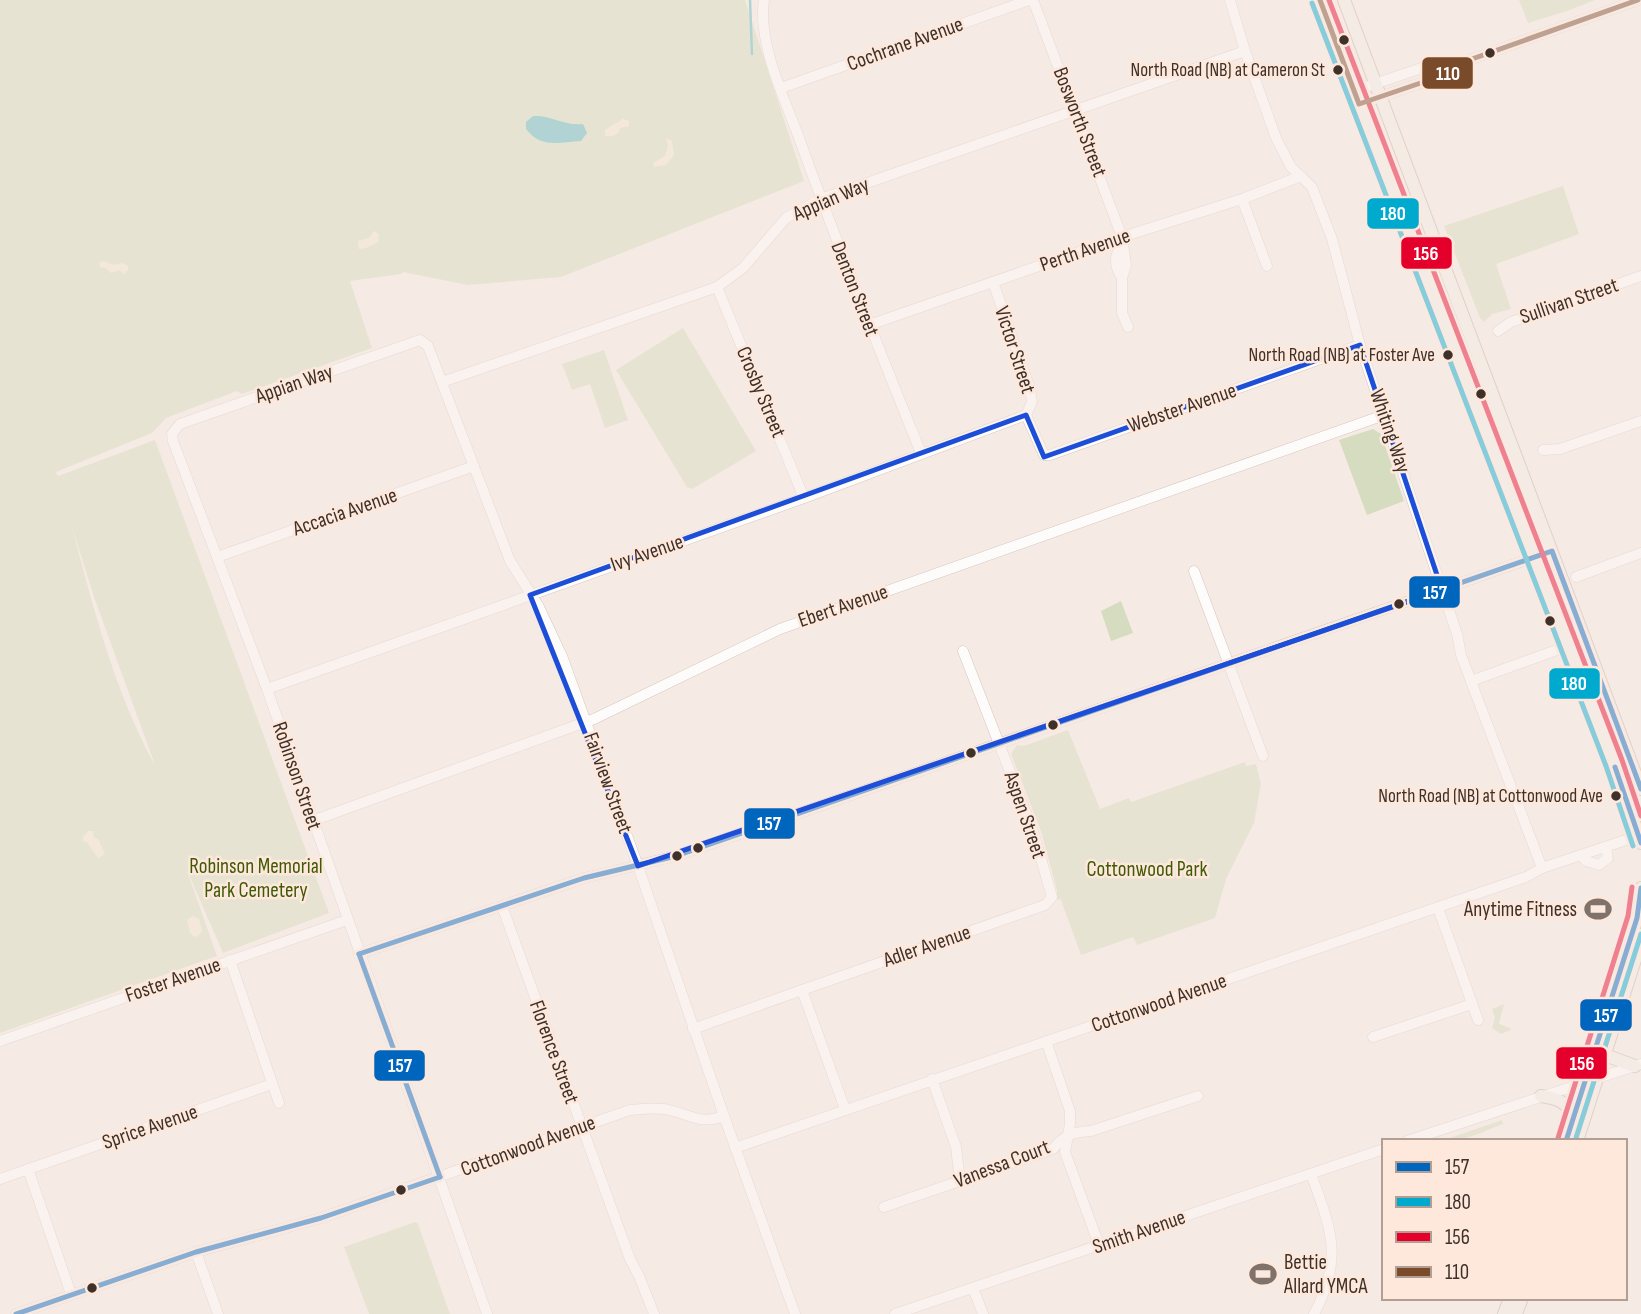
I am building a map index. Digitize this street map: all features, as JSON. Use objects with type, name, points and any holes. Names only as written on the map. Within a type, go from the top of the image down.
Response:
[{"type":"main road","points":[[1320,0],[1535,558],[1641,843]]},
{"type":"main road","points":[[1344,0],[1641,789]]},
{"type":"main road","points":[[1577,1139],[1637,918],[1641,888]]},
{"type":"main road","points":[[1567,1139],[1573,1120],[1605,1055],[1641,941]]},
{"type":"main road","points":[[1605,1055],[1638,1065]]},
{"type":"main road","points":[[1541,1096],[1565,1104],[1572,1112],[1573,1120]]},
{"type":"street","name":"Cochrane Avenue","points":[[781,88],[1031,0]]},
{"type":"street","name":"Bosworth Street","points":[[1031,0],[1076,111],[1122,241],[1116,259],[1122,278],[1122,313],[1128,327]]},
{"type":"street","name":"Whiting Way","points":[[1230,0],[1276,138],[1292,167],[1311,187],[1332,239],[1360,345],[1471,681],[1542,868]]},
{"type":"street","points":[[1359,104],[1447,74],[1454,65],[1638,0]]},
{"type":"street","name":"Denton Street","points":[[764,1],[765,34],[781,88],[869,325],[921,453]]},
{"type":"street","name":"Appian Way","points":[[442,383],[717,287],[743,268],[786,218],[821,198],[1245,51]]},
{"type":"street","points":[[1354,91],[1442,61],[1454,65]]},
{"type":"street","name":"Perth Avenue","points":[[869,325],[1122,241],[1301,176]]},
{"type":"street","points":[[1242,198],[1267,266]]},
{"type":"street","name":"Sullivan Street","points":[[1499,331],[1511,322],[1641,276]]},
{"type":"street","name":"Victor Street","points":[[993,282],[1030,389],[1032,402],[1026,415],[1044,455]]},
{"type":"street","name":"Crosby Street","points":[[717,287],[804,498]]},
{"type":"street","name":"Appian Way","points":[[173,438],[173,431],[180,424],[417,340],[425,341]]},
{"type":"street","name":"Fairview Street","points":[[425,341],[510,561],[539,607],[586,722],[795,1314]]},
{"type":"street","name":"Webster Avenue","points":[[1044,455],[1360,345]]},
{"type":"street","name":"Ivy Avenue","points":[[267,688],[804,498],[1026,415]]},
{"type":"street","name":"Ebert Avenue","points":[[312,821],[586,722],[780,629],[1384,415]]},
{"type":"street","points":[[1543,450],[1560,449],[1641,421]]},
{"type":"street","name":"Robinson Street","points":[[173,438],[267,688],[487,1314]]},
{"type":"street","name":"Accacia Avenue","points":[[217,557],[474,466]]},
{"type":"street","points":[[359,954],[584,878],[696,850],[1552,551]]},
{"type":"street","points":[[1576,576],[1641,553]]},
{"type":"street","points":[[1194,571],[1263,756]]},
{"type":"street","points":[[1471,681],[1568,646]]},
{"type":"street","name":"Aspen Street","points":[[963,651],[1033,831],[1052,893],[1050,900]]},
{"type":"street","name":"Cottonwood Avenue","points":[[735,1148],[1606,848],[1629,839],[1636,826]]},
{"type":"street","name":"Adler Avenue","points":[[693,1029],[1045,905],[1050,900]]},
{"type":"street","name":"Florence Street","points":[[502,906],[630,1259],[654,1314]]},
{"type":"street","points":[[1438,908],[1478,1020]]},
{"type":"street","name":"Foster Avenue","points":[[0,1041],[347,920]]},
{"type":"street","points":[[230,960],[279,1103]]},
{"type":"street","points":[[802,990],[845,1109]]},
{"type":"street","points":[[1373,1037],[1472,1003]]},
{"type":"street","points":[[1046,1041],[1070,1111],[1065,1152],[1099,1245]]},
{"type":"street","points":[[1413,1139],[1638,1065]]},
{"type":"street","points":[[932,1079],[956,1147],[960,1181]]},
{"type":"street","name":"Sprice Avenue","points":[[0,1179],[272,1084]]},
{"type":"street","name":"Vanessa Court","points":[[884,1207],[1053,1149],[1067,1136],[1091,1131],[1198,1096]]},
{"type":"street","name":"Cottonwood Avenue","points":[[16,1314],[196,1252],[321,1218],[630,1110],[669,1110],[702,1121],[724,1116]]},
{"type":"street","name":"Smith Avenue","points":[[895,1314],[1382,1150]]},
{"type":"street","points":[[28,1169],[71,1294]]},
{"type":"street","points":[[1311,1174],[1329,1222],[1332,1250],[1330,1277],[1314,1314]]},
{"type":"street","points":[[196,1252],[218,1314]]},
{"type":"street","points":[[973,1288],[983,1314]]},
{"type":"highlighted area","points":[[1360,345],[1442,590],[638,866],[530,595],[1026,415],[1044,457]]},
{"type":"green space","name":"Robinson Memorial Park Cemetery","points":[[0,0],[745,0],[804,181],[561,277],[468,285],[403,272],[350,281],[372,348],[242,394],[237,391],[166,418],[152,433],[56,472],[58,476],[155,440],[329,913],[223,953],[186,868],[217,956],[0,1033]],"holes":[[[72,527],[94,597],[155,765],[117,679]]]},
{"type":"green space","points":[[1519,0],[1595,0],[1528,23]]},
{"type":"green space","points":[[1563,186],[1579,234],[1496,264],[1511,309],[1492,314],[1484,322],[1480,318],[1444,226]]},
{"type":"green space","points":[[683,328],[756,451],[692,489],[687,487],[616,370]]},
{"type":"green space","points":[[604,350],[628,420],[605,428],[590,384],[572,390],[562,364]]},
{"type":"green space","points":[[1373,429],[1381,434],[1404,501],[1367,515],[1339,440]]},
{"type":"green space","points":[[1121,601],[1133,633],[1111,641],[1101,611]]},
{"type":"green space","name":"Cottonwood Park","points":[[1068,730],[1100,809],[1129,798],[1131,802],[1245,762],[1246,766],[1256,764],[1261,784],[1254,823],[1226,879],[1215,918],[1137,945],[1133,937],[1081,955],[1061,900],[1057,899],[1041,831],[1011,754],[1017,745],[1024,746]]},
{"type":"green space","points":[[1504,1004],[1499,1024],[1511,1030],[1501,1034],[1492,1028],[1495,1018],[1492,1009]]},
{"type":"green space","points":[[1502,1120],[1503,1124],[1474,1136],[1447,1139]]},
{"type":"green space","points":[[415,1222],[450,1314],[369,1314],[344,1247]]},
{"type":"sand","points":[[623,119],[629,121],[629,126],[620,128],[613,136],[605,136],[605,130]]},
{"type":"sand","points":[[666,138],[672,141],[674,155],[666,165],[654,167],[653,163],[665,156],[668,146]]},
{"type":"sand","points":[[374,231],[379,234],[378,242],[359,249],[358,241],[369,238]]},
{"type":"sand","points":[[103,261],[114,265],[123,263],[128,266],[128,270],[124,274],[119,270],[111,273],[100,267],[99,263]]},
{"type":"sand","points":[[88,831],[93,831],[94,838],[98,839],[105,854],[98,858],[87,842],[83,841]]},
{"type":"sand","points":[[193,916],[199,919],[202,931],[194,937],[190,933],[187,920]]},
{"type":"water","points":[[533,116],[583,124],[587,133],[581,141],[544,142],[526,129],[526,122]]},
{"type":"waterway","points":[[750,0],[752,54]]},
{"type":"transit line","name":"110","points":[[1320,0],[1359,104],[1447,74],[1455,65],[1638,0]]},
{"type":"transit line","name":"156","points":[[1329,0],[1622,760],[1641,816]]},
{"type":"transit line","name":"180","points":[[1312,3],[1606,766],[1633,846]]},
{"type":"transit line","name":"157","points":[[359,954],[584,878],[676,856],[1552,551],[1641,789]]},
{"type":"transit line","name":"157","points":[[1615,767],[1641,843]]},
{"type":"transit line","name":"156","points":[[1558,1138],[1628,916],[1632,887]]},
{"type":"transit line","name":"157","points":[[1567,1139],[1637,918],[1641,888]]},
{"type":"transit line","name":"180","points":[[1576,1139],[1641,934]]},
{"type":"transit line","name":"157","points":[[359,954],[440,1177]]},
{"type":"transit line","name":"157","points":[[16,1314],[196,1252],[321,1218],[440,1177]]},
{"type":"place","name":"North Road (NB) at Cameron St","points":[[1338,70]]},
{"type":"place","name":"North Road (NB) at Foster Ave","points":[[1448,355]]},
{"type":"place","name":"North Road (NB) at Cottonwood Ave","points":[[1616,796]]},
{"type":"place","name":"Anytime Fitness","points":[[1598,909]]},
{"type":"place","name":"Bettie Allard YMCA","points":[[1263,1274]]}]
